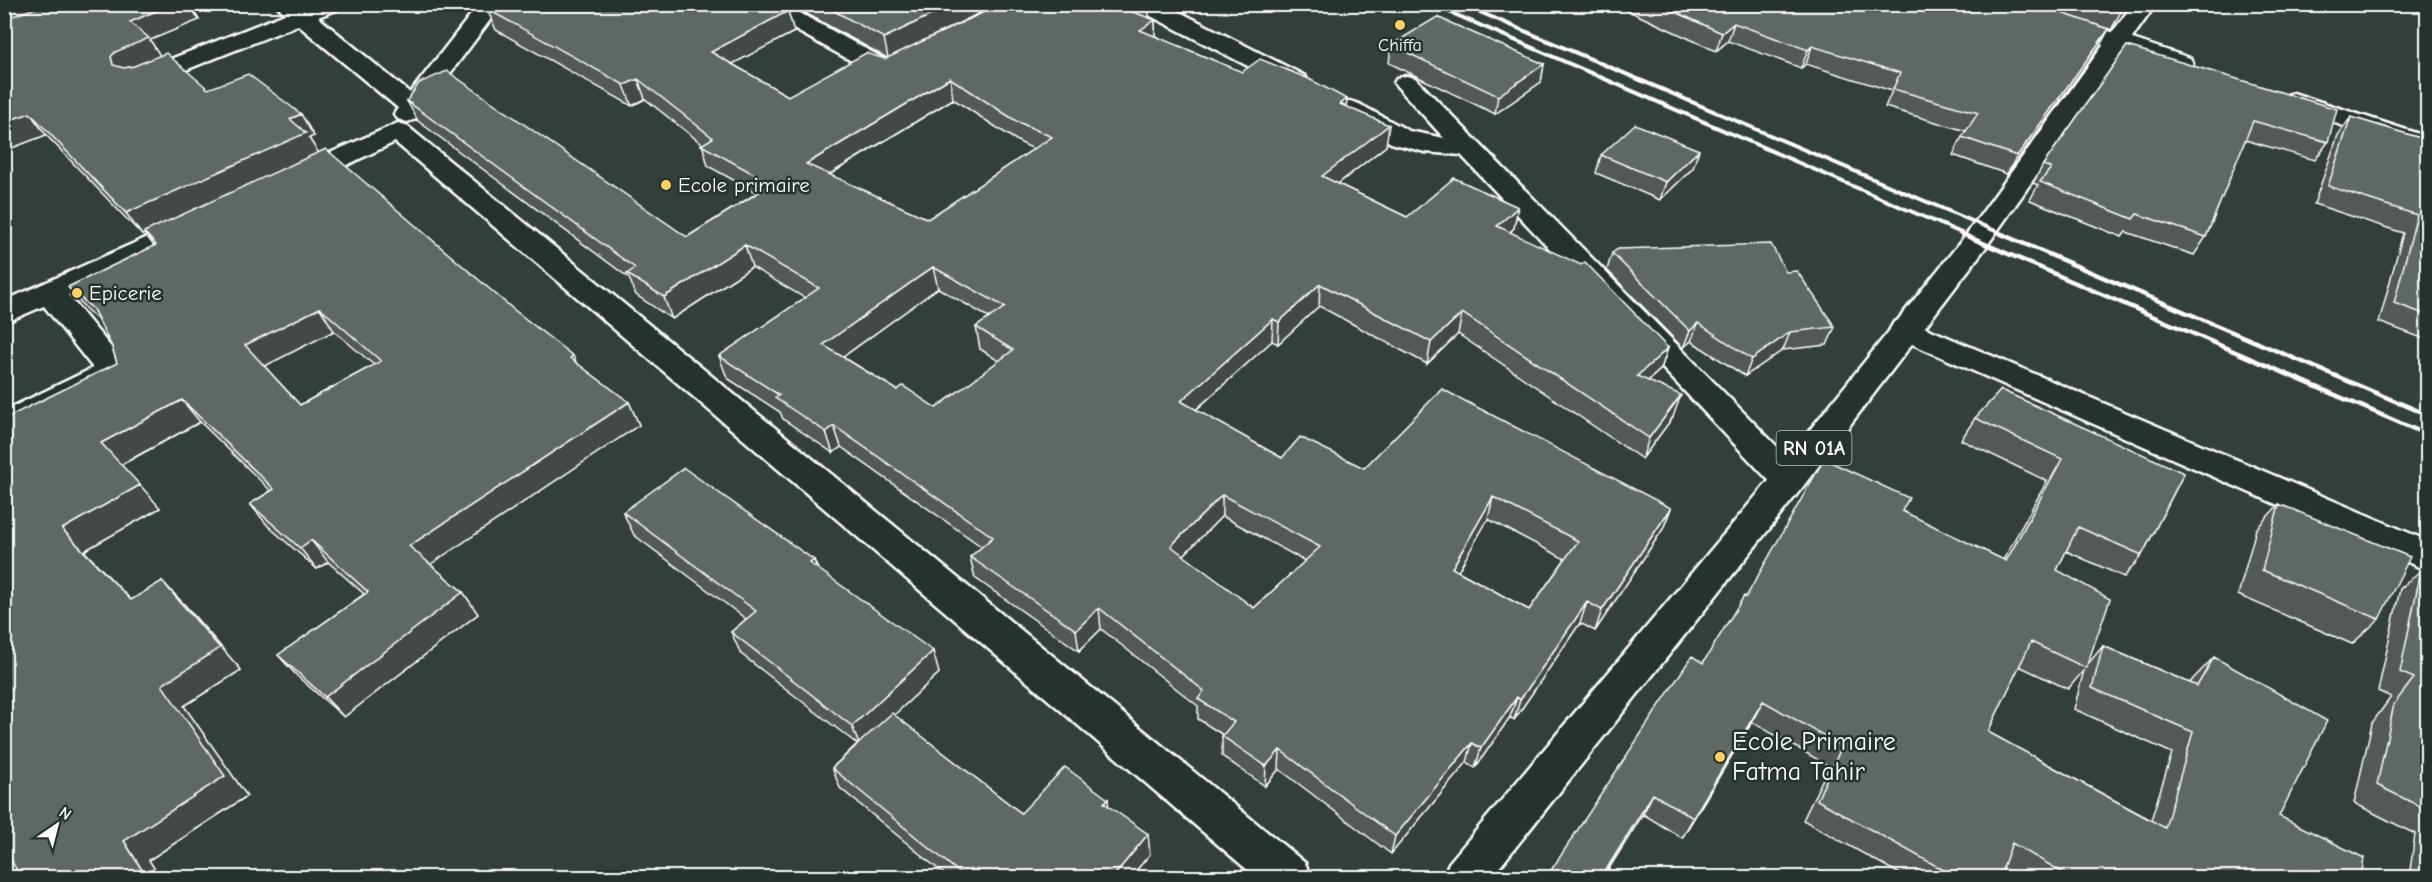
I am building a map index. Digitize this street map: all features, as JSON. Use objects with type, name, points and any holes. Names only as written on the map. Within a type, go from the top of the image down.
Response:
[{"type":"street","points":[[139,80],[294,10],[331,4]]},
{"type":"street","points":[[765,4],[888,71],[919,56]]},
{"type":"street","points":[[1145,4],[1228,44],[1400,137],[1425,144],[1468,148]]},
{"type":"street","points":[[2002,4],[2206,72]]},
{"type":"street","name":"RN 01A","points":[[1464,878],[1789,480],[1985,229],[2145,4]]},
{"type":"street","points":[[271,190],[404,119],[489,5]]},
{"type":"street","points":[[294,10],[404,119],[1290,878]]},
{"type":"street","points":[[1406,83],[1789,480]]},
{"type":"street","points":[[2272,94],[2427,146]]},
{"type":"street","points":[[4,313],[218,214]]},
{"type":"street","points":[[4,425],[113,371],[49,292]]},
{"type":"street","points":[[1905,329],[2427,557]]},
{"type":"building","points":[[47,4],[172,4],[130,22],[149,38],[115,52],[111,57],[113,65],[124,68],[134,66],[166,53],[208,89],[248,74],[301,114],[290,119],[306,133],[126,213],[30,113],[4,122],[4,19]]},
{"type":"building","points":[[498,4],[776,4],[788,11],[711,52],[788,96],[866,53],[885,59],[1001,4],[1137,4],[1128,10],[1155,20],[1140,30],[1242,72],[1260,59],[1307,78],[1347,99],[1340,104],[1389,125],[1322,176],[1407,217],[1454,178],[1518,207],[1497,226],[1581,265],[1585,262],[1668,348],[1637,376],[1681,395],[1649,438],[1462,313],[1431,342],[1320,284],[1279,322],[1273,319],[1181,401],[1282,458],[1300,437],[1364,468],[1442,389],[1671,508],[1602,610],[1587,602],[1520,700],[1517,697],[1481,748],[1472,743],[1395,836],[1280,750],[1266,766],[1222,736],[1234,722],[1198,699],[1204,691],[1099,608],[1076,630],[970,557],[993,537],[834,426],[826,432],[775,398],[779,395],[719,356],[819,288],[745,245],[664,297],[627,274],[635,268],[407,101],[419,83],[447,71],[687,237],[772,184],[701,145],[713,138],[638,79],[624,85],[487,9]],"holes":[[[950,78],[1016,121],[1052,137],[928,219],[806,164]],[[933,267],[1005,307],[976,327],[1013,350],[936,408],[903,386],[897,390],[823,345]],[[1222,495],[1320,547],[1254,608],[1171,546]],[[1493,497],[1578,541],[1529,610],[1452,568]]]},
{"type":"building","points":[[821,4],[953,4],[884,38]]},
{"type":"building","points":[[1658,4],[2035,4],[2109,29],[2017,156],[1962,137],[1978,113],[1893,89],[1900,73],[1812,46],[1808,50],[1734,23],[1722,33]]},
{"type":"building","points":[[2097,4],[2125,4],[2121,12]]},
{"type":"building","points":[[1437,17],[1544,64],[1498,96],[1391,45]]},
{"type":"building","points":[[2127,46],[2337,109],[2328,142],[2253,121],[2206,237],[2137,214],[2133,219],[2040,182],[2051,168],[2043,165]]},
{"type":"building","points":[[2351,117],[2427,140],[2427,315],[2394,303],[2417,215],[2328,186]]},
{"type":"building","points":[[1635,124],[1699,150],[1666,182],[1601,155]]},
{"type":"building","points":[[326,149],[513,309],[573,356],[570,358],[629,402],[409,546],[463,592],[325,697],[278,655],[368,592],[311,540],[300,548],[250,504],[274,489],[182,400],[101,443],[140,485],[62,529],[131,600],[162,581],[220,648],[162,685],[225,776],[124,841],[147,878],[21,878],[4,847],[4,427],[6,426],[4,419],[117,363],[112,347],[93,309],[68,287],[156,245],[144,232]],"holes":[[[320,308],[381,361],[300,405],[245,345]]]},
{"type":"building","points":[[1771,244],[1786,272],[1797,271],[1835,327],[1790,332],[1752,359],[1698,323],[1690,331],[1612,253],[1618,249]]},
{"type":"building","points":[[2001,390],[2184,473],[2142,555],[2078,527],[2057,570],[2110,599],[2086,668],[2031,642],[1988,732],[2165,828],[2193,732],[2092,688],[2103,646],[2197,686],[2214,657],[2327,721],[2279,816],[2364,858],[2361,878],[2072,878],[2012,843],[1999,878],[1958,878],[1817,800],[1842,746],[1763,701],[1693,818],[1653,794],[1601,878],[1546,878],[1692,656],[1703,663],[1744,596],[1746,597],[1824,459],[1909,498],[1902,511],[2006,561],[2062,459],[1975,418]]},
{"type":"building","points":[[684,468],[814,560],[810,563],[933,651],[852,726],[731,632],[756,611],[623,512]]},
{"type":"building","points":[[2279,504],[2410,557],[2379,619],[2262,570]]},
{"type":"building","points":[[2421,570],[2427,572],[2427,810],[2377,785],[2394,704],[2414,678],[2400,672]]},
{"type":"building","points":[[892,713],[1021,813],[1065,767],[1108,799],[1104,803],[1148,834],[1112,878],[966,878],[832,768]]},
{"type":"railway","points":[[1431,4],[1966,235]]},
{"type":"railway","points":[[1461,4],[2005,235]]},
{"type":"railway","points":[[1962,234],[2428,435]]},
{"type":"railway","points":[[2001,234],[2428,415]]},
{"type":"place","name":"Chiffa","points":[[1400,25]]},
{"type":"place","name":"Ecole primaire","points":[[666,185]]},
{"type":"place","name":"Epicerie","points":[[77,293]]},
{"type":"place","name":"Ecole Primaire Fatma Tahir","points":[[1720,757]]}]
